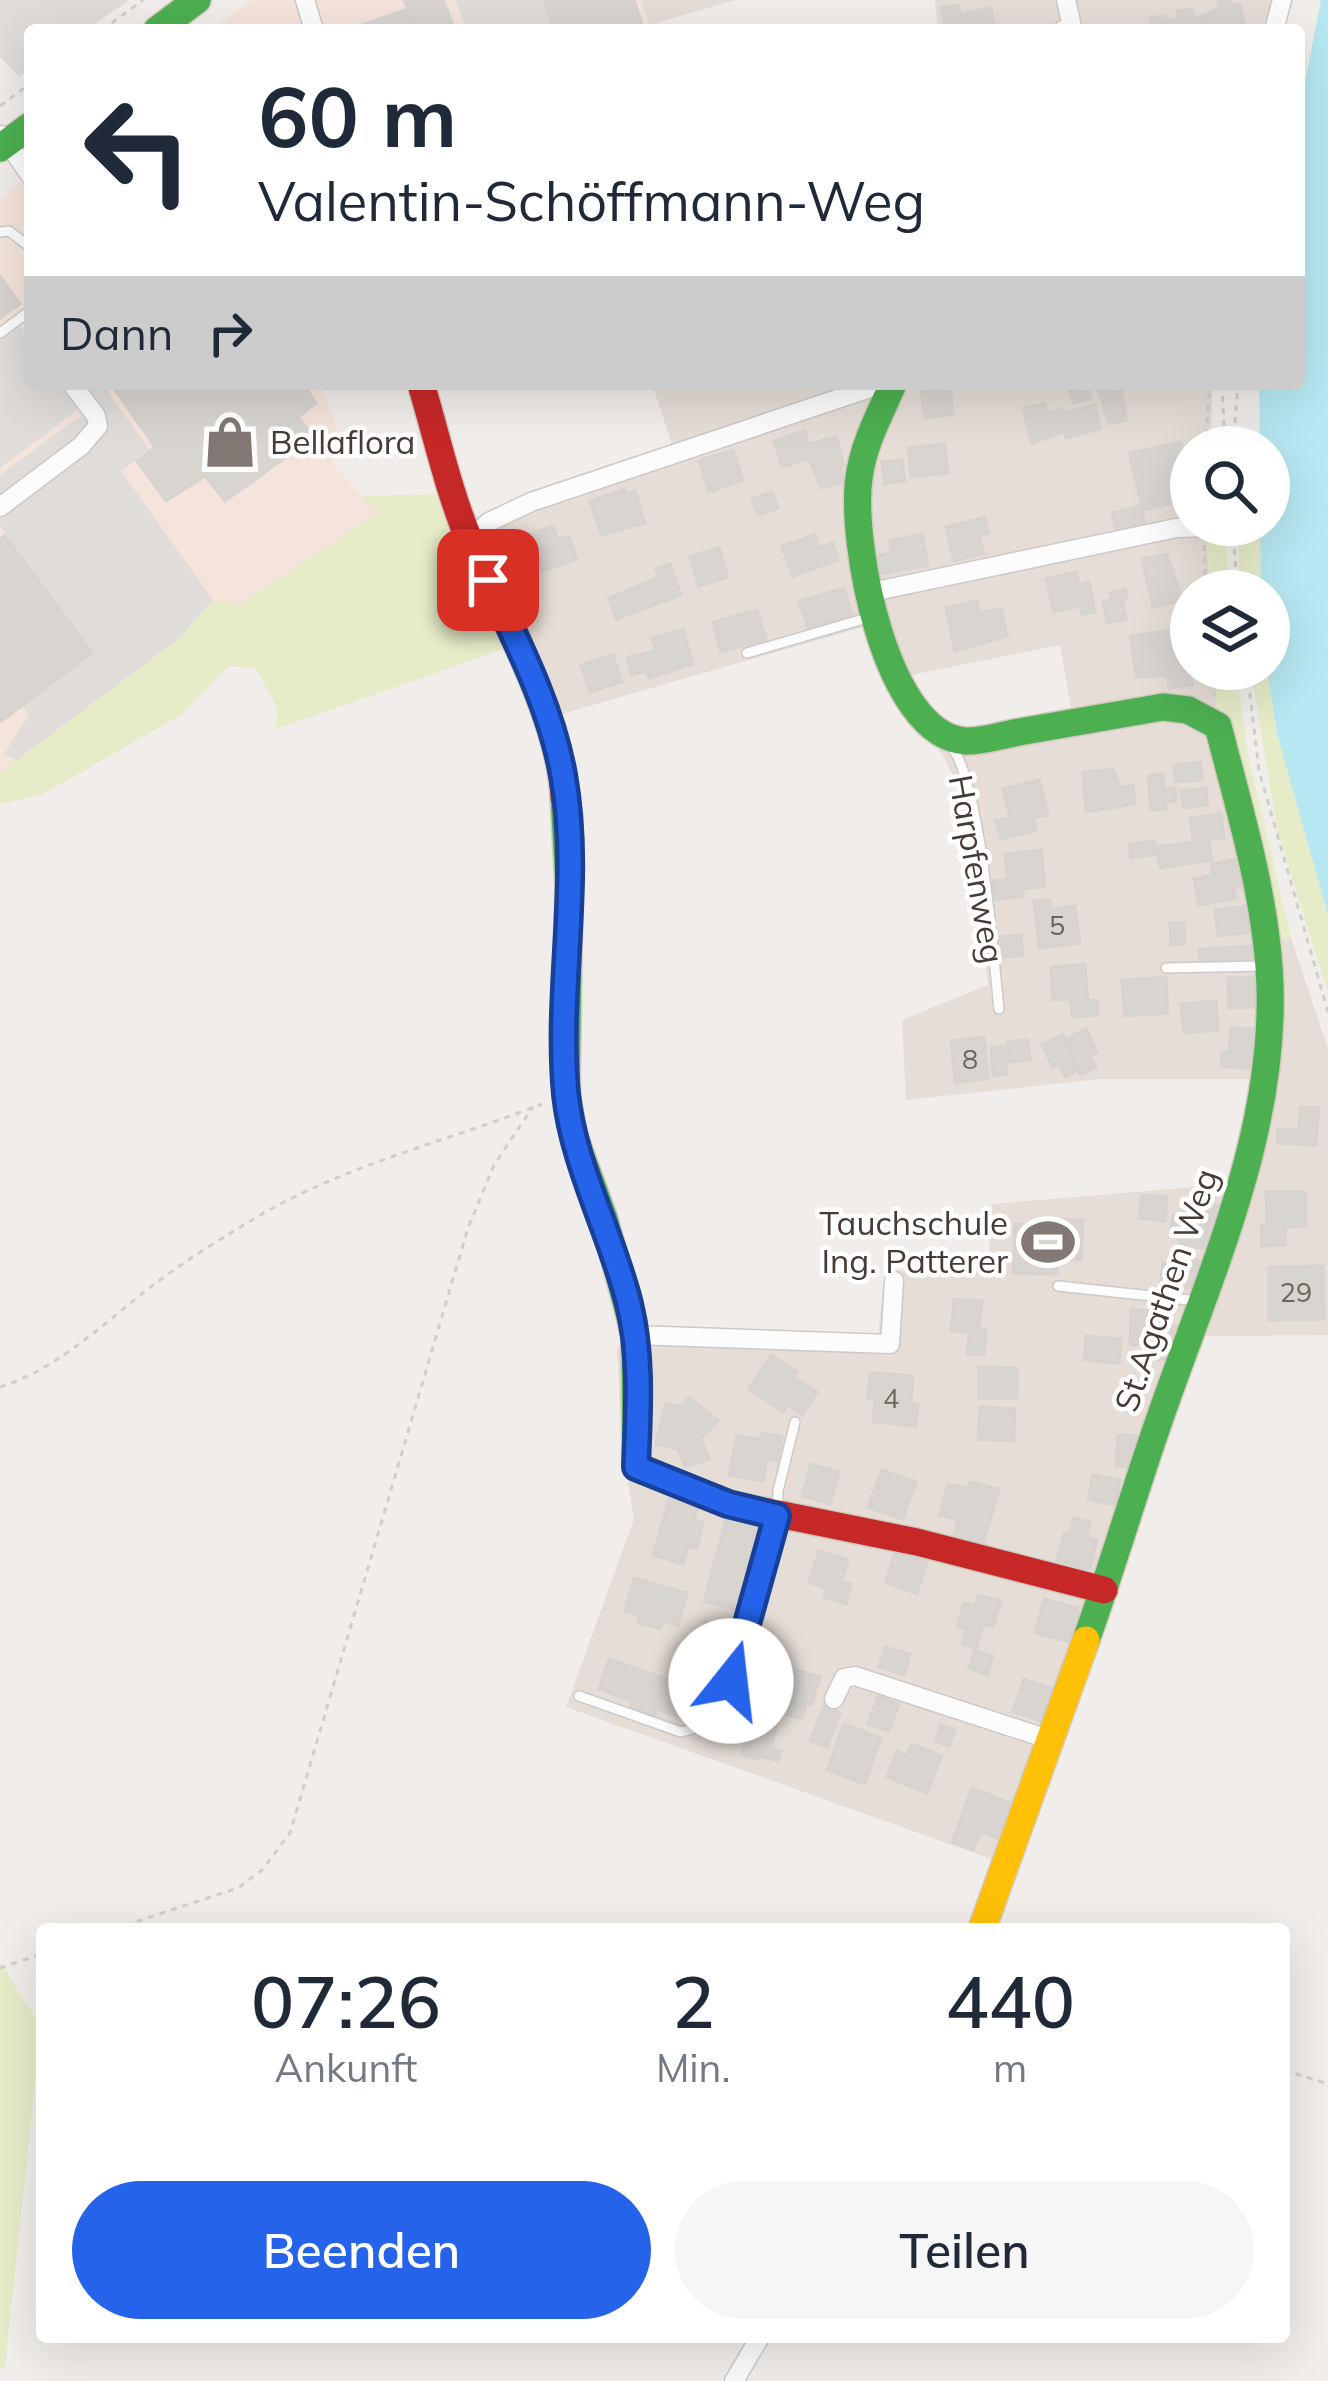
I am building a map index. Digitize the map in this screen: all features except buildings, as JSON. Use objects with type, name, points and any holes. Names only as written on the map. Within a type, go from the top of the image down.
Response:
[{"type":"street","points":[[166,24],[197,0]]},
{"type":"street","points":[[9,137],[24,164]]},
{"type":"street","points":[[0,507],[81,446],[98,426],[76,390]]},
{"type":"street","points":[[424,390],[469,540],[525,660],[563,775],[569,886],[566,1094],[574,1137],[604,1219],[635,1335],[636,1467],[728,1504],[917,1542],[1104,1591]]},
{"type":"street","points":[[469,540],[489,522],[531,502],[864,390]]},
{"type":"street","points":[[891,390],[858,481],[857,534],[886,651],[913,707],[941,734]]},
{"type":"street","points":[[874,604],[1170,530]]},
{"type":"street","name":"St.Agathen Weg","points":[[941,734],[965,741],[991,739],[1163,707],[1188,710],[1218,726],[1249,853],[1269,966],[1268,1052],[1232,1220],[984,1923]]},
{"type":"street","points":[[635,1335],[890,1344],[895,1281]]},
{"type":"street","points":[[835,1699],[844,1678],[855,1676],[1052,1740]]},
{"type":"street","points":[[734,2381],[756,2343]]},
{"type":"lane","points":[[747,652],[874,604]]},
{"type":"lane","name":"Harpfenweg","points":[[941,734],[955,749],[978,837],[999,1009]]},
{"type":"lane","points":[[1166,968],[1269,966]]},
{"type":"lane","points":[[1058,1286],[1203,1301]]},
{"type":"lane","points":[[579,1696],[681,1732],[719,1722],[777,1516],[778,1491],[795,1422]]},
{"type":"path","points":[[110,24],[142,0]]},
{"type":"path","points":[[1207,426],[1210,390]]},
{"type":"path","points":[[1222,390],[1224,426]]},
{"type":"path","points":[[1235,426],[1238,390]]},
{"type":"path","points":[[1249,690],[1259,771],[1328,1012]]},
{"type":"path","points":[[0,1387],[60,1358],[158,1281],[324,1182],[566,1094]]},
{"type":"path","points":[[132,1923],[238,1888],[262,1870],[290,1833],[468,1228],[494,1165],[533,1107]]},
{"type":"path","points":[[0,1968],[36,1956]]},
{"type":"path","points":[[1290,2072],[1328,2084]]},
{"type":"shaded area","points":[[0,0],[129,0],[95,24],[24,24],[24,73],[19,77],[0,57]]},
{"type":"shaded area","points":[[253,0],[641,0],[649,24],[219,24]]},
{"type":"shaded area","points":[[455,0],[544,0],[552,24],[465,24]]},
{"type":"shaded area","points":[[641,0],[736,0],[652,24]]},
{"type":"shaded area","points":[[935,0],[1282,0],[1276,24],[937,24]]},
{"type":"shaded area","points":[[24,179],[24,390],[322,390],[337,427],[333,465],[379,513],[237,605],[213,600],[178,639],[0,773],[0,199]]},
{"type":"shaded area","points":[[20,326],[24,332],[24,390],[66,390],[80,408],[0,468],[0,340]]},
{"type":"shaded area","points":[[85,390],[106,390],[149,449],[121,471],[213,600],[178,639],[17,760],[4,754],[29,716],[22,705],[92,653],[0,526],[0,475],[95,405]]},
{"type":"shaded area","points":[[654,390],[1213,390],[1211,426],[1170,426],[1170,546],[1207,546],[1209,570],[1170,570],[1170,690],[1216,690],[1217,714],[1273,940],[1291,938],[1328,1049],[1328,1335],[1204,1336],[1011,1866],[566,1707],[634,1519],[622,1445],[617,1347],[640,1327],[878,1335],[885,1270],[988,1271],[992,1204],[1231,1184],[1252,1079],[1100,1079],[906,1100],[902,1020],[988,985],[975,868],[954,777],[934,740],[1072,712],[1060,645],[891,679],[870,625],[541,720],[458,527],[493,508],[673,447]]},
{"type":"green space","points":[[443,494],[512,646],[276,729],[277,707],[256,668],[229,666],[181,715],[43,794],[0,804],[0,773],[178,639],[213,600],[238,605],[379,513],[363,496]]},
{"type":"green space","points":[[1207,546],[1227,546],[1227,570],[1209,570]]},
{"type":"green space","points":[[1238,546],[1260,546],[1261,570],[1239,570]]},
{"type":"green space","points":[[1216,690],[1239,690],[1246,746],[1291,938],[1273,940],[1217,714]]},
{"type":"green space","points":[[1254,690],[1270,690],[1277,734],[1328,915],[1328,992],[1277,829]]},
{"type":"green space","points":[[0,1962],[36,2020],[36,2075],[5,2365],[0,2371]]},
{"type":"water","points":[[1321,0],[1328,0],[1328,915],[1277,734],[1270,690],[1290,690],[1290,570],[1261,570],[1260,546],[1290,546],[1290,426],[1260,426],[1259,390],[1305,390],[1305,82]]},
{"type":"traffic: fast","points":[[165,24],[197,0]]},
{"type":"traffic: fast","points":[[0,148],[24,130]]},
{"type":"traffic: fast","points":[[890,390],[864,454],[858,507],[867,587],[879,631],[913,706],[937,731],[965,741],[1163,707],[1188,710],[1218,726],[1261,906],[1270,1023],[1254,1133],[1224,1241],[1086,1640]]},
{"type":"traffic: fast","points":[[564,797],[569,886],[566,1094],[574,1137],[604,1219],[635,1335],[636,1467],[698,1492]]},
{"type":"traffic: slow","points":[[984,1923],[1086,1640]]},
{"type":"traffic: jam","points":[[423,390],[463,525],[541,701],[564,797]]},
{"type":"traffic: jam","points":[[698,1492],[728,1504],[917,1542],[1104,1590]]},
{"type":"place","name":"Bellaflora","points":[[230,442]]},
{"type":"place","name":"Tauchschule Ing. Patterer","points":[[1048,1242]]},
{"type":"route","points":[[488,580],[525,660],[563,775],[569,886],[566,1094],[574,1137],[604,1219],[635,1335],[636,1467],[728,1504],[777,1516],[731,1681]]}]
